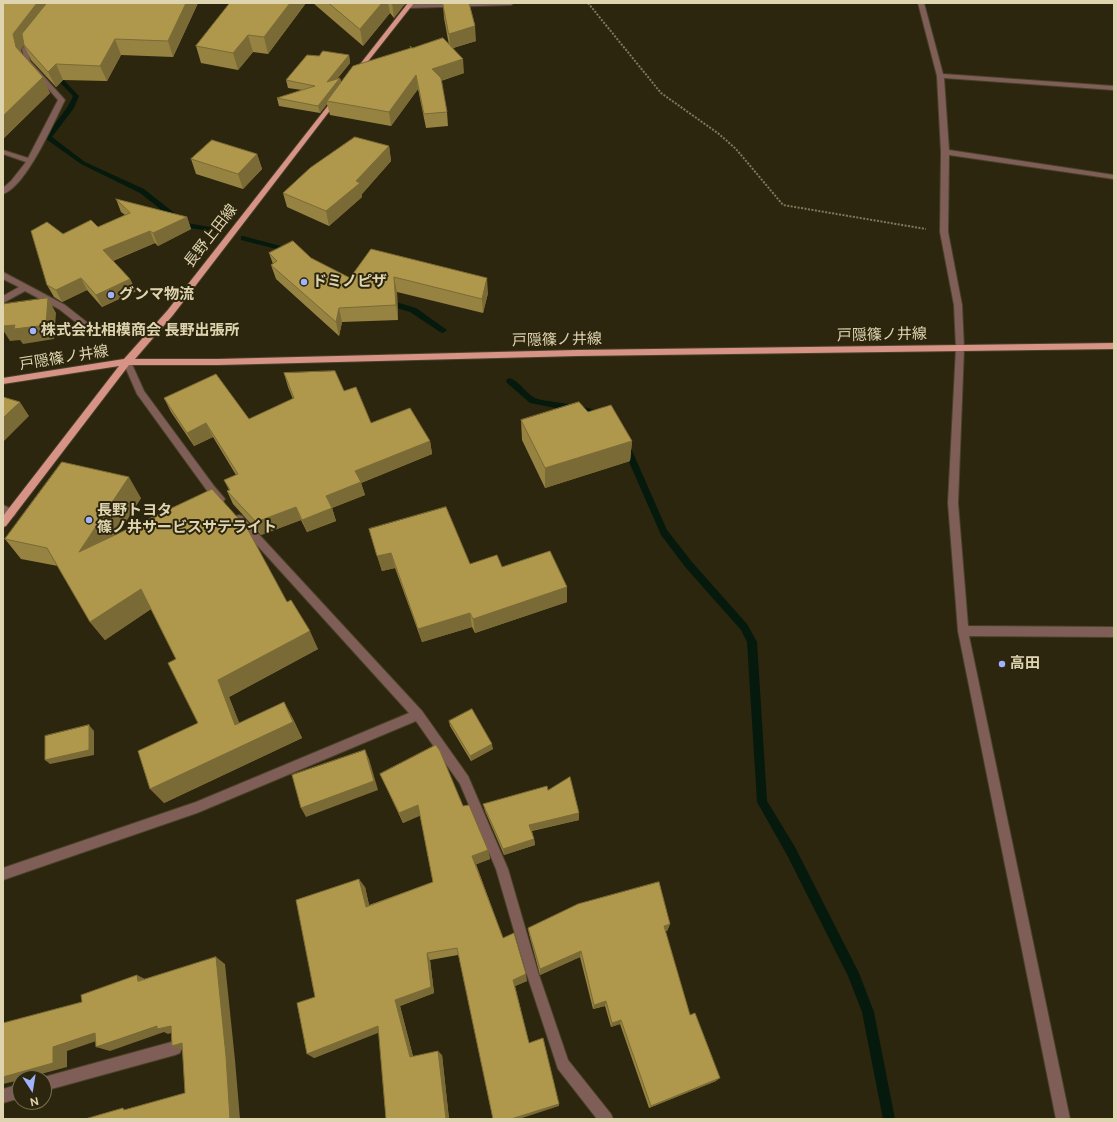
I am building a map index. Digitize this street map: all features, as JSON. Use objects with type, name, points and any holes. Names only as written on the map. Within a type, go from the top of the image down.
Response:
[{"type":"main road","points":[[351,80],[409,5]]},
{"type":"main road","name":"長野上田線","points":[[3,523],[7,511],[127,362],[170,313],[342,92]]},
{"type":"main road","name":"戸隠篠ノ井線","points":[[3,381],[127,362],[218,362],[577,354],[1114,346]]},
{"type":"street","points":[[409,5],[512,3]]},
{"type":"street","points":[[921,3],[940,76],[945,152],[944,232],[958,305],[960,348],[953,503],[963,631],[1063,1119]]},
{"type":"street","points":[[3,192],[14,183],[30,161],[62,100],[27,61],[25,48],[37,33]]},
{"type":"street","points":[[940,76],[1114,88]]},
{"type":"street","points":[[3,152],[30,161]]},
{"type":"street","points":[[945,152],[1114,177]]},
{"type":"street","points":[[3,275],[62,307],[95,333]]},
{"type":"street","points":[[3,300],[25,287]]},
{"type":"street","points":[[127,362],[140,392],[211,489],[418,715],[464,780],[502,869],[532,972],[563,1064],[606,1119]]},
{"type":"street","points":[[963,631],[1114,632]]},
{"type":"street","points":[[3,874],[197,807],[418,715]]},
{"type":"street","points":[[52,1082],[175,1048]]},
{"type":"path","points":[[588,3],[661,93],[719,134],[736,149],[783,205],[944,232]]},
{"type":"building","points":[[3,3],[37,3],[13,34],[16,47],[43,77],[3,116]]},
{"type":"building","points":[[47,3],[186,3],[168,41],[115,39],[100,66],[56,64],[48,72],[24,45],[22,34]]},
{"type":"building","points":[[230,3],[290,3],[264,37],[248,35],[233,53],[196,46]]},
{"type":"building","points":[[329,3],[382,3],[360,29]]},
{"type":"building","points":[[443,3],[469,3],[475,26],[449,34]]},
{"type":"building","points":[[443,38],[463,59],[432,69],[441,78],[447,112],[424,114],[416,75],[389,112],[327,101],[353,66],[411,48],[410,46],[412,48]]},
{"type":"building","points":[[323,51],[349,55],[327,82],[340,78],[318,106],[277,98],[315,86],[286,80],[307,55],[319,56]]},
{"type":"building","points":[[355,137],[389,146],[356,181],[360,183],[326,211],[283,193],[310,168]]},
{"type":"building","points":[[212,140],[257,154],[238,174],[191,159]]},
{"type":"building","points":[[116,199],[187,217],[153,233],[150,231],[103,250],[130,279],[96,295],[81,278],[56,290],[47,285],[31,231],[47,222],[63,234],[91,220],[98,227],[130,213]]},
{"type":"building","points":[[293,241],[311,258],[350,278],[371,249],[487,278],[482,299],[394,277],[396,305],[339,308],[336,322],[271,265],[277,261],[269,253]]},
{"type":"building","points":[[48,298],[46,325],[14,329],[15,325],[3,326],[4,304]]},
{"type":"building","points":[[335,371],[344,391],[356,387],[371,423],[410,408],[430,441],[355,471],[361,482],[326,496],[332,508],[302,520],[296,507],[256,522],[227,491],[230,490],[224,480],[238,474],[206,423],[187,433],[164,398],[216,374],[249,419],[294,398],[284,373]]},
{"type":"building","points":[[3,397],[20,402],[3,418]]},
{"type":"building","points":[[579,402],[588,412],[611,405],[632,441],[545,468],[521,420]]},
{"type":"building","points":[[62,462],[129,477],[79,552],[212,489],[247,528],[287,602],[291,600],[310,631],[218,680],[235,725],[284,702],[293,722],[150,789],[138,751],[198,723],[168,663],[176,659],[141,589],[90,622],[47,548],[5,539]]},
{"type":"building","points":[[446,507],[470,564],[497,555],[502,567],[550,551],[567,587],[473,619],[470,613],[418,629],[391,553],[377,556],[369,529]]},
{"type":"building","points":[[472,709],[492,744],[470,756],[449,721]]},
{"type":"building","points":[[89,725],[89,750],[45,760],[45,736]]},
{"type":"building","points":[[436,745],[440,751],[463,806],[469,805],[488,850],[472,856],[503,938],[514,933],[526,974],[513,980],[529,1043],[543,1038],[559,1104],[511,1119],[493,1119],[457,948],[427,953],[431,987],[395,1000],[410,1057],[438,1051],[446,1119],[386,1119],[378,1026],[307,1054],[297,1003],[315,997],[296,900],[359,879],[366,907],[433,882],[418,805],[399,813],[380,774]]},
{"type":"building","points":[[365,750],[374,781],[301,808],[292,775]]},
{"type":"building","points":[[570,777],[579,813],[529,825],[534,839],[503,849],[483,804],[547,786],[548,790]]},
{"type":"building","points":[[659,882],[670,924],[664,926],[690,1015],[695,1013],[720,1078],[651,1106],[621,1020],[612,1023],[606,1001],[594,1005],[581,951],[540,969],[528,928],[578,904]]},
{"type":"building","points":[[216,957],[226,1056],[230,1119],[85,1119],[185,1093],[182,1043],[172,1046],[171,1026],[157,1029],[157,1026],[96,1047],[95,1033],[53,1047],[53,1063],[28,1070],[12,1070],[12,1074],[3,1077],[3,1023],[82,1002],[81,995],[137,975],[138,981]]},
{"type":"waterway","points":[[53,72],[76,96],[71,108],[51,132],[48,138],[83,163],[142,191],[185,225],[214,230]]},
{"type":"waterway","points":[[243,238],[292,251]]},
{"type":"waterway","points":[[386,302],[413,310],[443,330]]},
{"type":"waterway","points":[[510,381],[533,401],[593,412],[600,416]]},
{"type":"waterway","points":[[626,446],[664,532],[689,565],[744,627],[752,642],[762,802],[791,851],[853,973],[868,1012],[889,1119]]},
{"type":"place","name":"ドミノピザ","points":[[304,282]]},
{"type":"place","name":"グンマ物流","points":[[111,295]]},
{"type":"place","name":"株式会社相模商会 長野出張所","points":[[33,331]]},
{"type":"place","name":"長野トヨタ 篠ノ井サービスサテライト","points":[[89,520]]},
{"type":"place","name":"高田","points":[[1002,664]]}]
